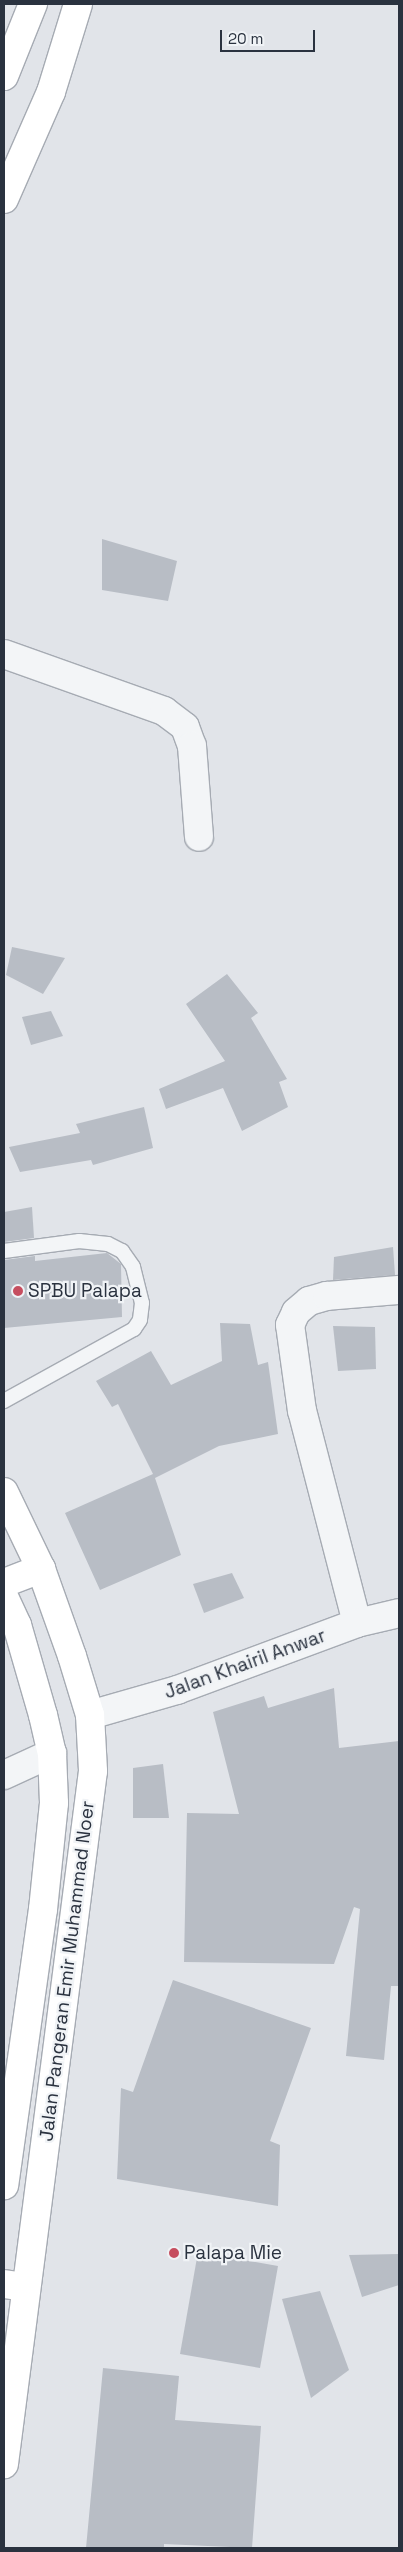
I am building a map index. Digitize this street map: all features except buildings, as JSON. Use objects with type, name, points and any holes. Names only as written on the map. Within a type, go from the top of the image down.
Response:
[{"type":"main road","points":[[4,76],[33,4]]},
{"type":"main road","points":[[7,185],[50,92],[78,4]]},
{"type":"main road","name":"Jalan Pangeran Emir Muhammad Noer","points":[[4,1492],[41,1569],[90,1716],[93,1771],[74,1914],[15,2286],[4,2464]]},
{"type":"main road","points":[[4,1582],[41,1569]]},
{"type":"main road","name":"Jalan Pangeran Emir Muhammad Noer","points":[[4,1597],[35,1682],[52,1753],[54,1803],[43,1909],[4,2185]]},
{"type":"main road","points":[[43,1909],[74,1914]]},
{"type":"street","points":[[4,654],[164,711],[185,727],[192,746],[199,837]]},
{"type":"street","points":[[357,1623],[302,1411],[290,1325],[296,1312],[309,1302],[327,1296],[399,1290]]},
{"type":"street","name":"Jalan Khairil Anwar","points":[[90,1716],[177,1690],[357,1623],[399,1612]]},
{"type":"street","points":[[4,1775],[52,1753]]},
{"type":"lane","points":[[4,1251],[79,1241],[108,1244],[122,1251],[133,1266],[142,1303],[140,1320],[134,1329],[4,1401]]},
{"type":"place","name":"SPBU Palapa","points":[[18,1291]]},
{"type":"place","name":"Palapa Mie","points":[[174,2253]]}]
